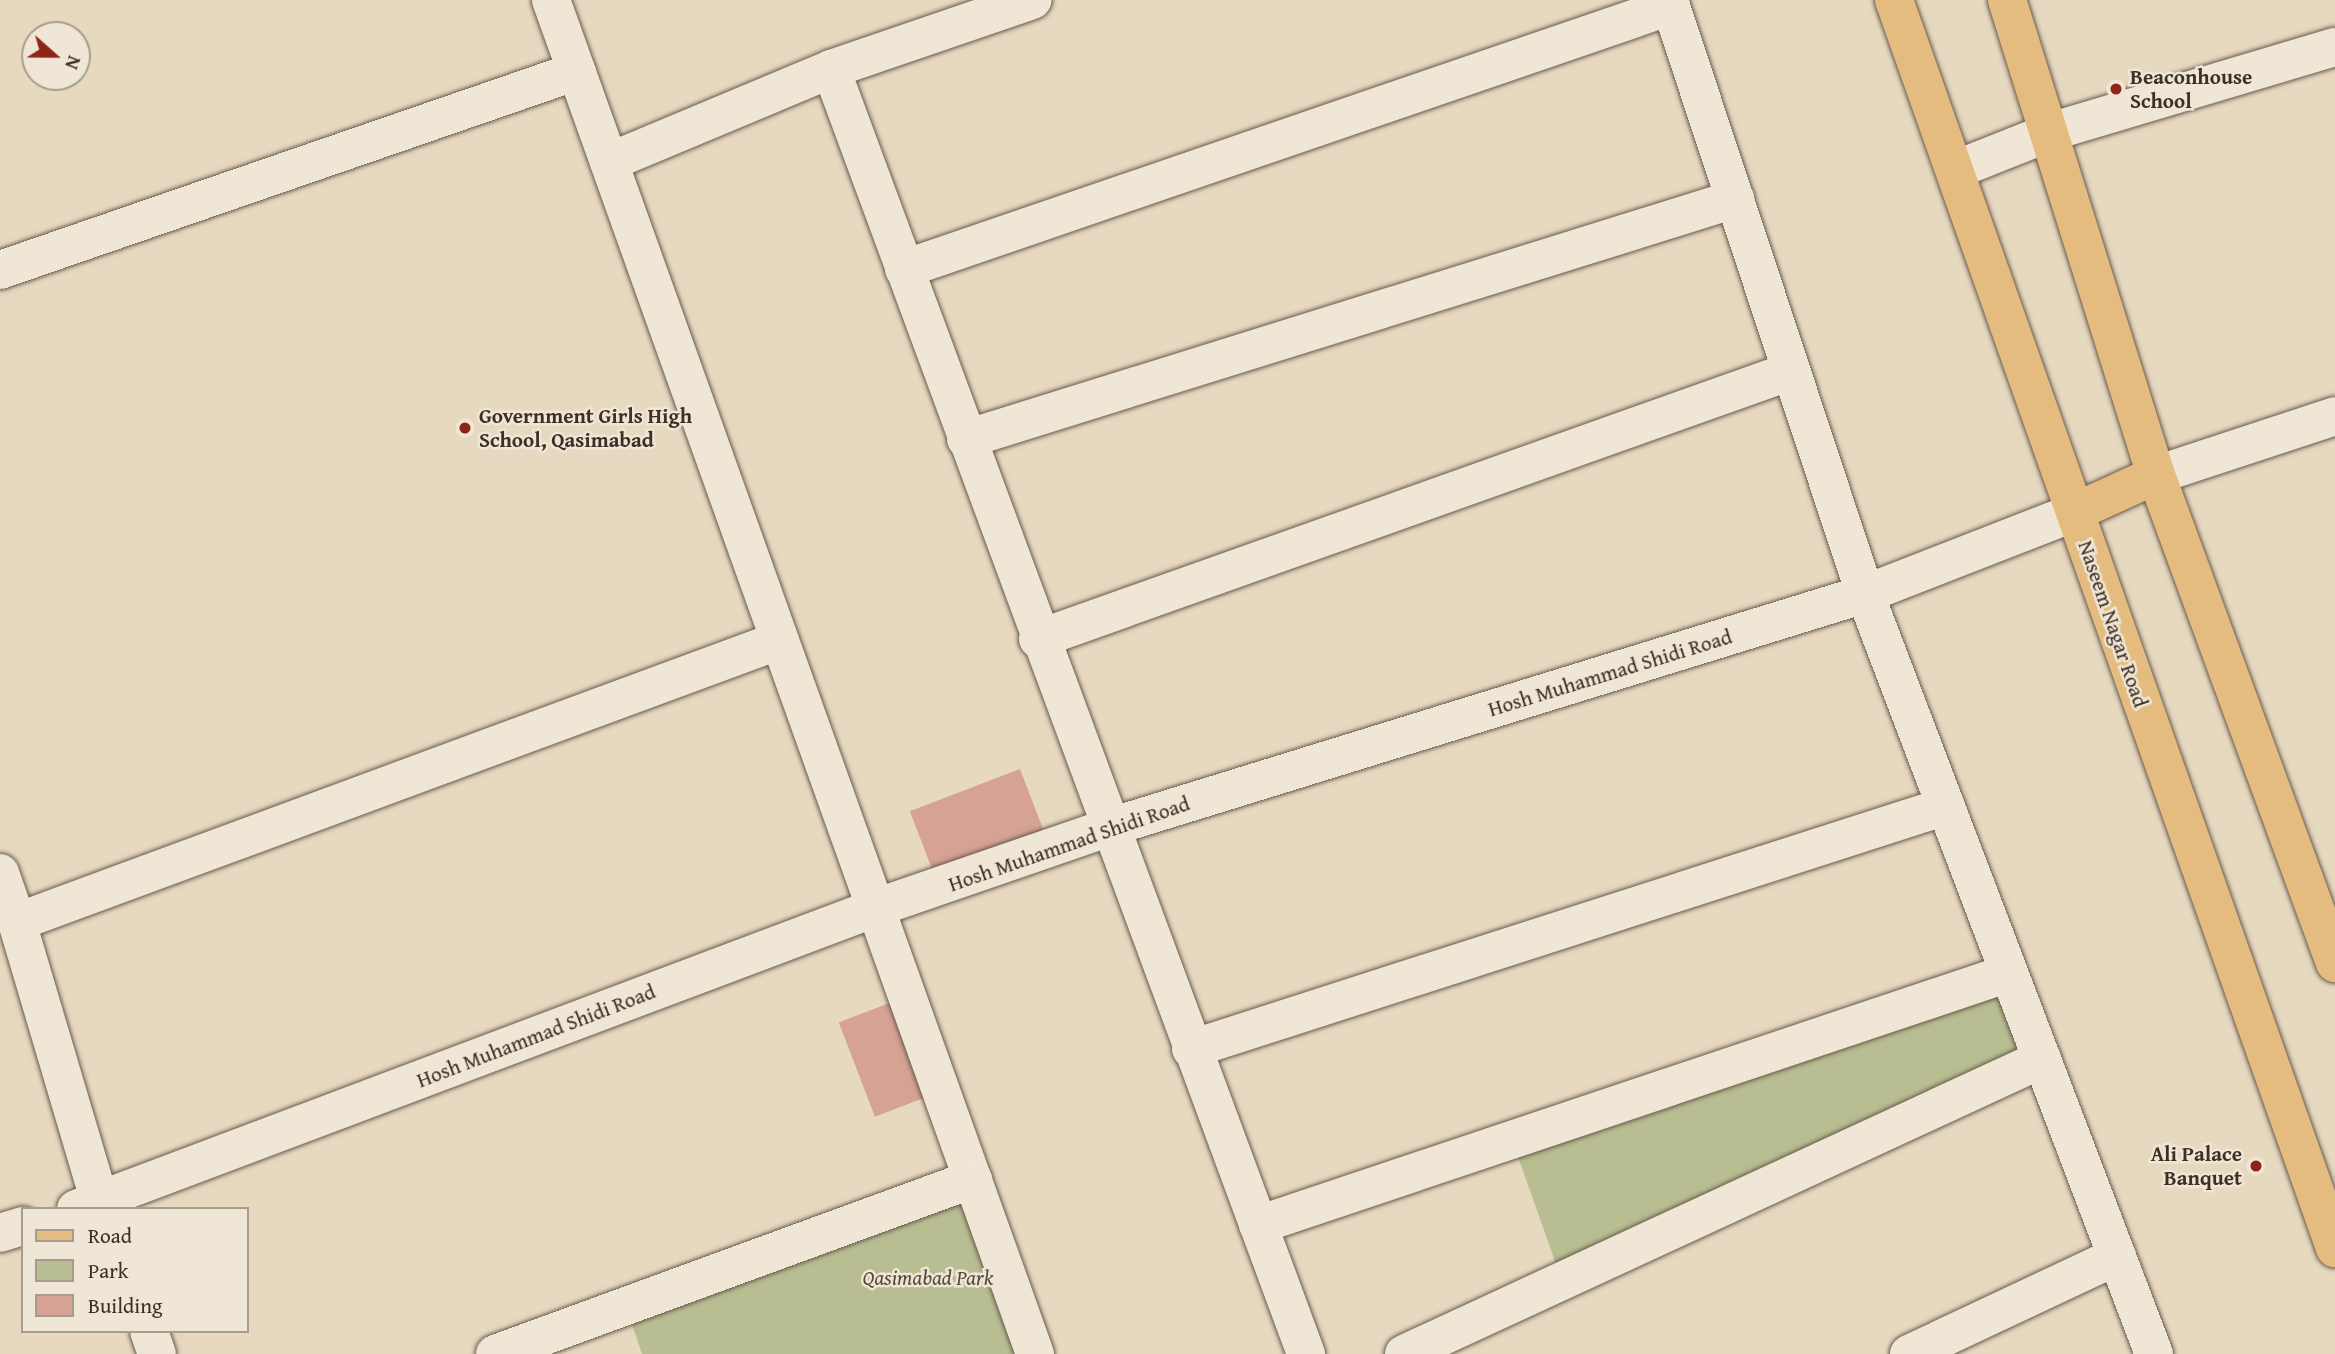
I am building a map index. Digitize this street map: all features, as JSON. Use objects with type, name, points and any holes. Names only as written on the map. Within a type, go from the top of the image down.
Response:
[{"type":"main road","name":"Naseem Nagar Road","points":[[1894,0],[2335,1248]]},
{"type":"main road","points":[[2007,0],[2053,131],[2155,475],[2335,963]]},
{"type":"main road","points":[[2075,512],[2155,475]]},
{"type":"street","points":[[551,0],[1035,1354]]},
{"type":"street","points":[[609,162],[831,69],[1032,0]]},
{"type":"street","points":[[904,269],[1670,3],[1865,594],[2154,1354]]},
{"type":"street","points":[[1955,170],[2053,131],[2335,47]]},
{"type":"street","points":[[831,69],[1107,828],[1306,1354]]},
{"type":"street","points":[[0,270],[577,71]]},
{"type":"street","points":[[966,439],[1735,199]]},
{"type":"street","points":[[1038,639],[1791,371]]},
{"type":"street","points":[[2155,475],[2335,416]]},
{"type":"street","name":"Hosh Muhammad Shidi Road","points":[[92,1206],[876,908],[1107,828],[1865,594],[2075,512]]},
{"type":"street","points":[[17,922],[414,770],[780,640]]},
{"type":"street","points":[[1191,1049],[1946,807]]},
{"type":"street","points":[[0,873],[17,922],[92,1206]]},
{"type":"street","points":[[1258,1225],[2009,973]]},
{"type":"street","points":[[1404,1354],[2042,1059]]},
{"type":"street","points":[[495,1354],[973,1180]]},
{"type":"street","points":[[0,1233],[21,1227]]},
{"type":"street","points":[[1909,1354],[2117,1256]]},
{"type":"street","points":[[150,1333],[157,1354]]},
{"type":"green space","points":[[2009,973],[2042,1059],[1562,1281],[1512,1140]]},
{"type":"green space","name":"Qasimabad Park","points":[[973,1179],[1035,1354],[642,1354],[626,1307]]},
{"type":"building","points":[[1020,769],[1048,843],[938,885],[910,811]]},
{"type":"building","points":[[892,1002],[928,1096],[875,1117],[839,1022]]},
{"type":"place","name":"Beaconhouse School","points":[[2116,89]]},
{"type":"place","name":"Government Girls High School, Qasimabad","points":[[465,428]]},
{"type":"place","name":"Ali Palace Banquet","points":[[2256,1166]]}]
